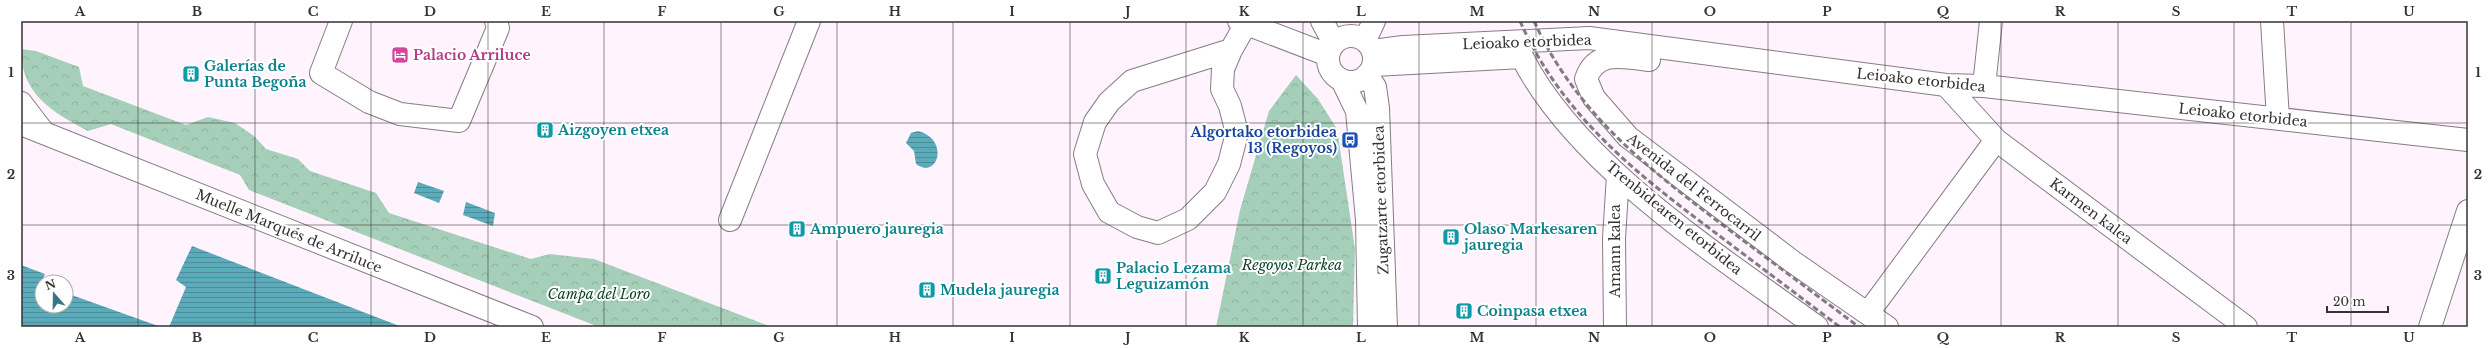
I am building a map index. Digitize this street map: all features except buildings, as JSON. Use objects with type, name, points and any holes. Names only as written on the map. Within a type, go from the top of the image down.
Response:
[{"type":"street","points":[[341,21],[321,73],[369,102],[400,114],[459,121],[498,28],[496,21]]},
{"type":"street","points":[[730,220],[809,21]]},
{"type":"street","points":[[1322,21],[1331,49],[1331,70],[1342,80],[1356,82],[1371,51],[1352,36],[1346,36],[1331,49]]},
{"type":"street","points":[[1984,86],[1991,21]]},
{"type":"street","points":[[2272,21],[2278,119]]},
{"type":"street","points":[[1231,50],[1132,81],[1109,102],[1095,122],[1085,154],[1093,184],[1109,212],[1137,226],[1158,233],[1188,219],[1215,192],[1228,164],[1237,133],[1230,106],[1222,89],[1223,69],[1231,50],[1242,22],[1331,49]]},
{"type":"street","name":"Leioako etorbidea","points":[[1371,51],[1404,46],[1589,38],[1946,85],[1984,86],[2468,140]]},
{"type":"street","name":"Trenbidearen etorbidea","points":[[1371,51],[1522,57],[1531,75],[1558,112],[1618,175],[1711,250],[1817,327]]},
{"type":"street","name":"Zugatzarte etorbidea","points":[[1371,51],[1378,108],[1386,327]]},
{"type":"street","name":"Avenida del Ferrocarril","points":[[1702,52],[1694,60],[1682,63],[1609,57],[1599,61],[1590,69],[1586,79],[1587,86],[1594,98],[1628,137],[1793,262],[1887,327]]},
{"type":"street","name":"Zugatzarte etorbidea","points":[[1342,80],[1357,111],[1366,220],[1369,327]]},
{"type":"street","name":"Karmen kalea","points":[[1946,85],[1996,140],[2246,327]]},
{"type":"street","points":[[21,103],[46,136]]},
{"type":"street","name":"Muelle Marqués de Arriluce","points":[[21,124],[46,136],[532,327]]},
{"type":"street","points":[[1868,313],[1996,140]]},
{"type":"street","name":"Amann kalea","points":[[1615,327],[1614,238],[1618,175]]},
{"type":"street","points":[[2430,327],[2468,211]]},
{"type":"green space","name":"Campa del Loro","points":[[21,49],[36,51],[79,67],[83,86],[186,125],[208,117],[235,123],[254,136],[266,149],[298,159],[310,171],[376,193],[389,213],[531,259],[550,254],[594,259],[772,327],[599,327],[249,190],[240,175],[111,124],[88,131],[51,109],[41,100],[26,78],[22,65]]},
{"type":"green space","name":"Regoyos Parkea","points":[[1296,75],[1318,99],[1337,129],[1355,249],[1353,327],[1216,327],[1240,210],[1269,111]]},
{"type":"water","points":[[918,131],[928,135],[934,142],[937,149],[935,163],[930,167],[924,168],[916,164],[914,151],[906,143],[911,133]]},
{"type":"water","points":[[418,182],[444,191],[439,203],[414,193]]},
{"type":"water","points":[[466,202],[495,213],[493,226],[463,215]]},
{"type":"water","points":[[192,246],[402,327],[169,327],[186,287],[176,280]]},
{"type":"water","points":[[21,265],[45,274],[34,274],[34,314],[74,314],[74,296],[161,327],[21,327]]},
{"type":"railway","points":[[1520,21],[1537,55],[1557,86],[1604,141],[1658,189],[1687,212],[1840,327]]},
{"type":"railway","points":[[1534,21],[1551,54],[1571,84],[1593,112],[1617,137],[1643,161],[1699,207],[1859,327]]},
{"type":"place","name":"Palacio Arriluce","points":[[400,55]]},
{"type":"place","name":"Galerías de Punta Begoña","points":[[191,74]]},
{"type":"place","name":"Aizgoyen etxea","points":[[545,130]]},
{"type":"place","name":"Algortako etorbidea 13 (Regoyos)","points":[[1350,140]]},
{"type":"place","name":"Ampuero jauregia","points":[[797,229]]},
{"type":"place","name":"Olaso Markesaren jauregia","points":[[1451,237]]},
{"type":"place","name":"Palacio Lezama Leguizamón","points":[[1103,276]]},
{"type":"place","name":"Mudela jauregia","points":[[927,290]]},
{"type":"place","name":"Coinpasa etxea","points":[[1464,311]]}]
